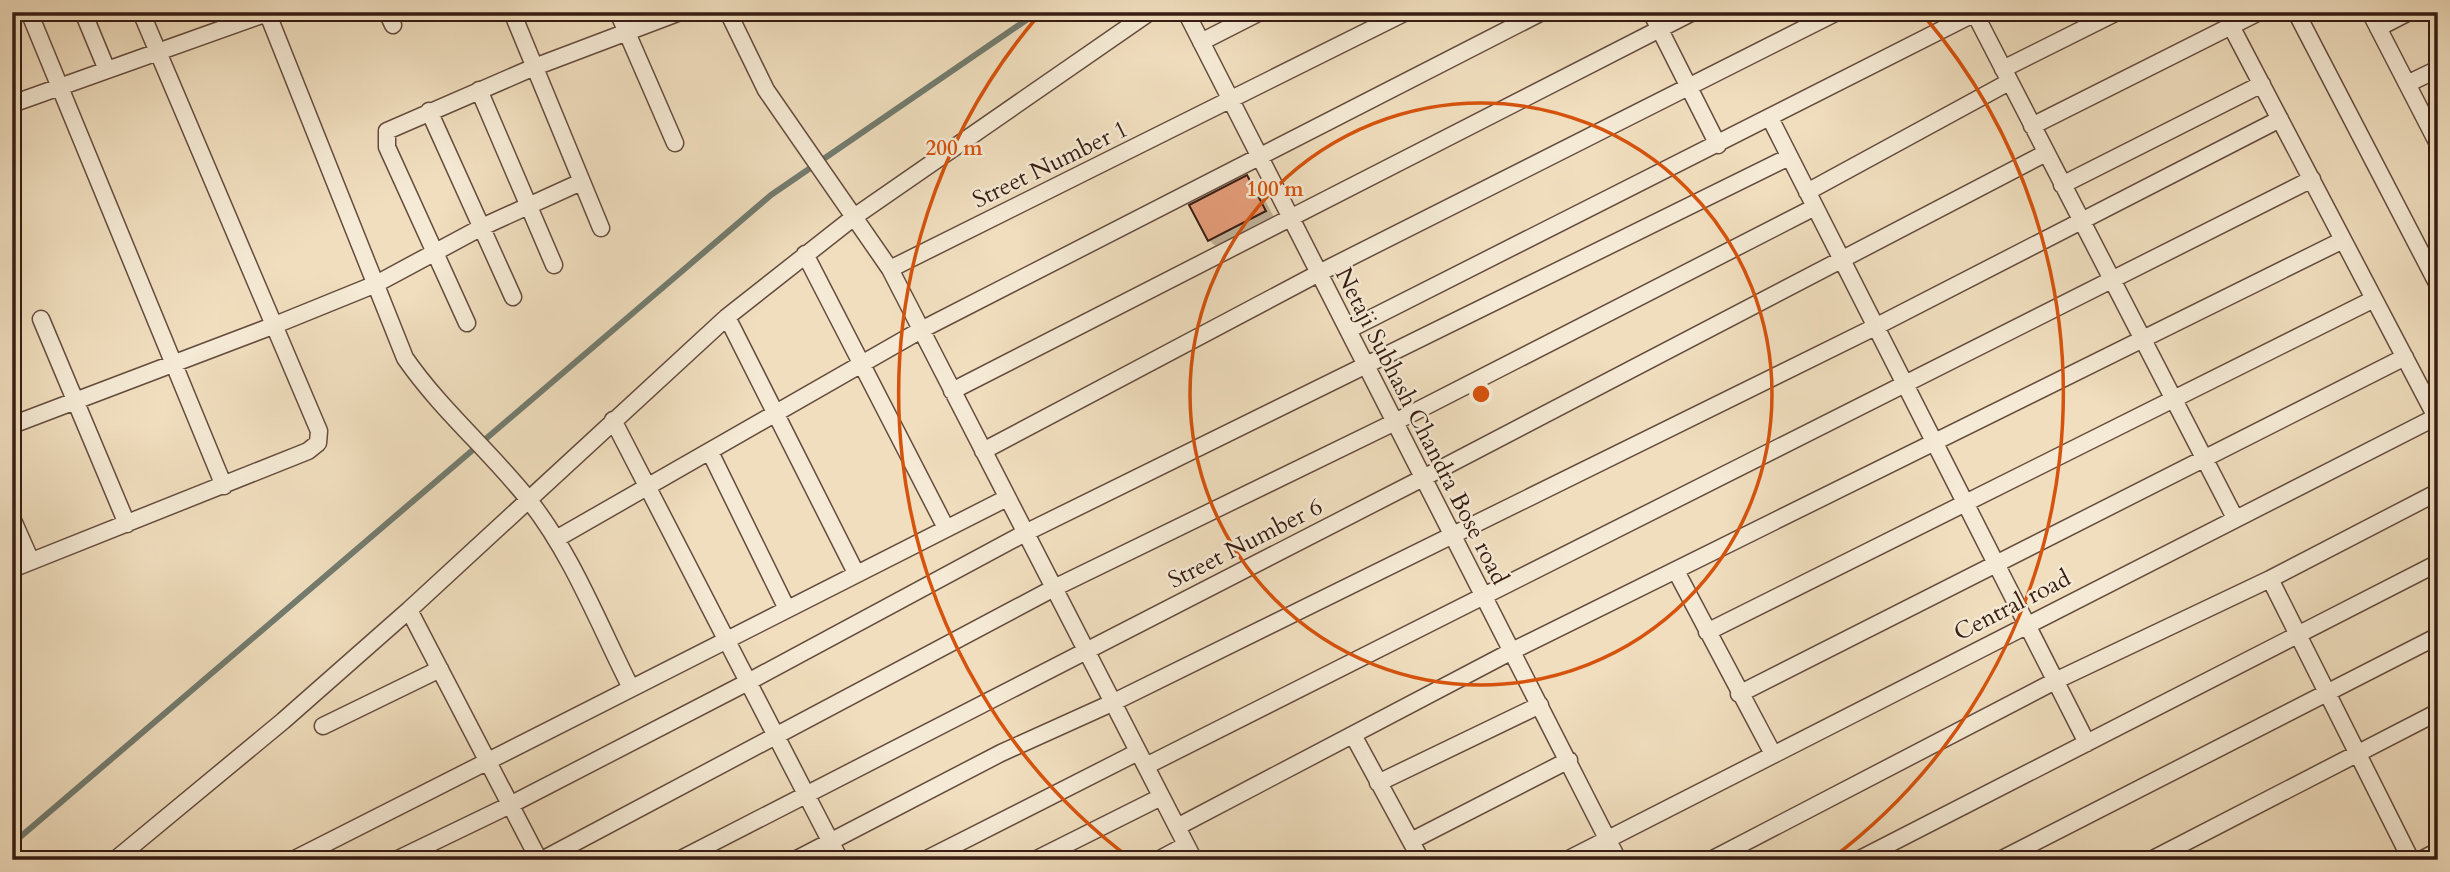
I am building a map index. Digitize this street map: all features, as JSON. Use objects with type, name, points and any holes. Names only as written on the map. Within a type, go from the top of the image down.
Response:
[{"type":"street","points":[[29,12],[224,486]]},
{"type":"street","points":[[83,12],[107,70]]},
{"type":"street","points":[[12,569],[308,452],[318,443],[320,431],[141,12]]},
{"type":"street","points":[[12,104],[267,12],[405,358],[436,400],[523,493],[556,539],[631,688]]},
{"type":"street","points":[[512,12],[532,68],[601,228]]},
{"type":"street","points":[[618,12],[675,143]]},
{"type":"street","points":[[467,323],[385,138],[393,126],[532,68],[628,34],[680,12]]},
{"type":"street","points":[[728,12],[766,90],[890,269],[1190,853],[1158,860]]},
{"type":"street","points":[[115,860],[283,721],[409,610],[523,493],[613,420],[727,317],[854,217],[1150,12]]},
{"type":"street","name":"Netaji Subhash Chandra Bose road","points":[[1186,12],[1618,860]]},
{"type":"street","points":[[1201,42],[1260,12]]},
{"type":"street","name":"Street Number 1","points":[[890,269],[1405,12]]},
{"type":"street","points":[[556,539],[921,330],[1542,12]]},
{"type":"street","points":[[1651,12],[1718,145]]},
{"type":"street","points":[[952,391],[1693,12]]},
{"type":"street","points":[[982,451],[1319,273],[1837,12]]},
{"type":"street","points":[[409,610],[541,860],[1054,589],[1395,422],[1811,200],[2006,75],[2118,12]]},
{"type":"street","points":[[2032,126],[2259,12]]},
{"type":"street","points":[[2296,12],[2438,285]]},
{"type":"street","points":[[2370,12],[2437,143]]},
{"type":"street","points":[[2378,28],[2409,12]]},
{"type":"street","points":[[1348,330],[1975,13],[2235,518]]},
{"type":"street","points":[[2231,26],[2437,416]]},
{"type":"street","points":[[2407,84],[2438,69]]},
{"type":"street","points":[[2063,185],[2262,84]]},
{"type":"street","points":[[479,90],[554,264]]},
{"type":"street","points":[[429,111],[513,297]]},
{"type":"street","points":[[1770,118],[2024,624],[2087,743]]},
{"type":"street","points":[[795,860],[1001,753],[1114,702],[1875,327],[2280,119]]},
{"type":"street","name":"Street Number 6","points":[[679,860],[1087,648],[1423,478],[2046,153]]},
{"type":"street","points":[[396,860],[510,805],[748,682],[1025,533],[1367,367],[1789,156]]},
{"type":"street","points":[[1146,766],[2312,179]]},
{"type":"street","points":[[12,425],[275,326],[376,284],[482,227],[581,182]]},
{"type":"street","points":[[1177,827],[1512,652],[2343,240]]},
{"type":"street","points":[[805,254],[946,528]]},
{"type":"street","points":[[1707,632],[2374,299]]},
{"type":"street","points":[[727,317],[856,573]]},
{"type":"street","points":[[40,318],[127,524]]},
{"type":"street","points":[[1739,694],[2405,357]]},
{"type":"street","name":"Central road","points":[[1567,860],[2024,624],[2437,416]]},
{"type":"street","points":[[613,420],[840,860]]},
{"type":"street","points":[[710,452],[787,609]]},
{"type":"street","points":[[1711,860],[2055,681],[2270,579],[2438,492]]},
{"type":"street","points":[[293,860],[1007,498]]},
{"type":"street","points":[[12,518],[31,561]]},
{"type":"street","points":[[1858,860],[2438,563]]},
{"type":"street","points":[[1676,570],[1773,754]]},
{"type":"street","points":[[2270,579],[2411,860]]},
{"type":"street","points":[[2000,860],[2438,636]]},
{"type":"street","points":[[323,726],[440,669]]},
{"type":"street","points":[[1378,783],[1540,705]]},
{"type":"street","points":[[2151,860],[2438,712]]},
{"type":"street","points":[[1353,735],[1420,859]]},
{"type":"street","points":[[925,860],[1138,752]]},
{"type":"street","points":[[1411,841],[1569,760]]},
{"type":"street","points":[[1035,860],[1161,797]]},
{"type":"street","points":[[2421,860],[2438,851]]},
{"type":"building","points":[[1247,175],[1266,211],[1208,241],[1189,205]]},
{"type":"waterway","points":[[12,844],[771,195],[1038,12]]}]
